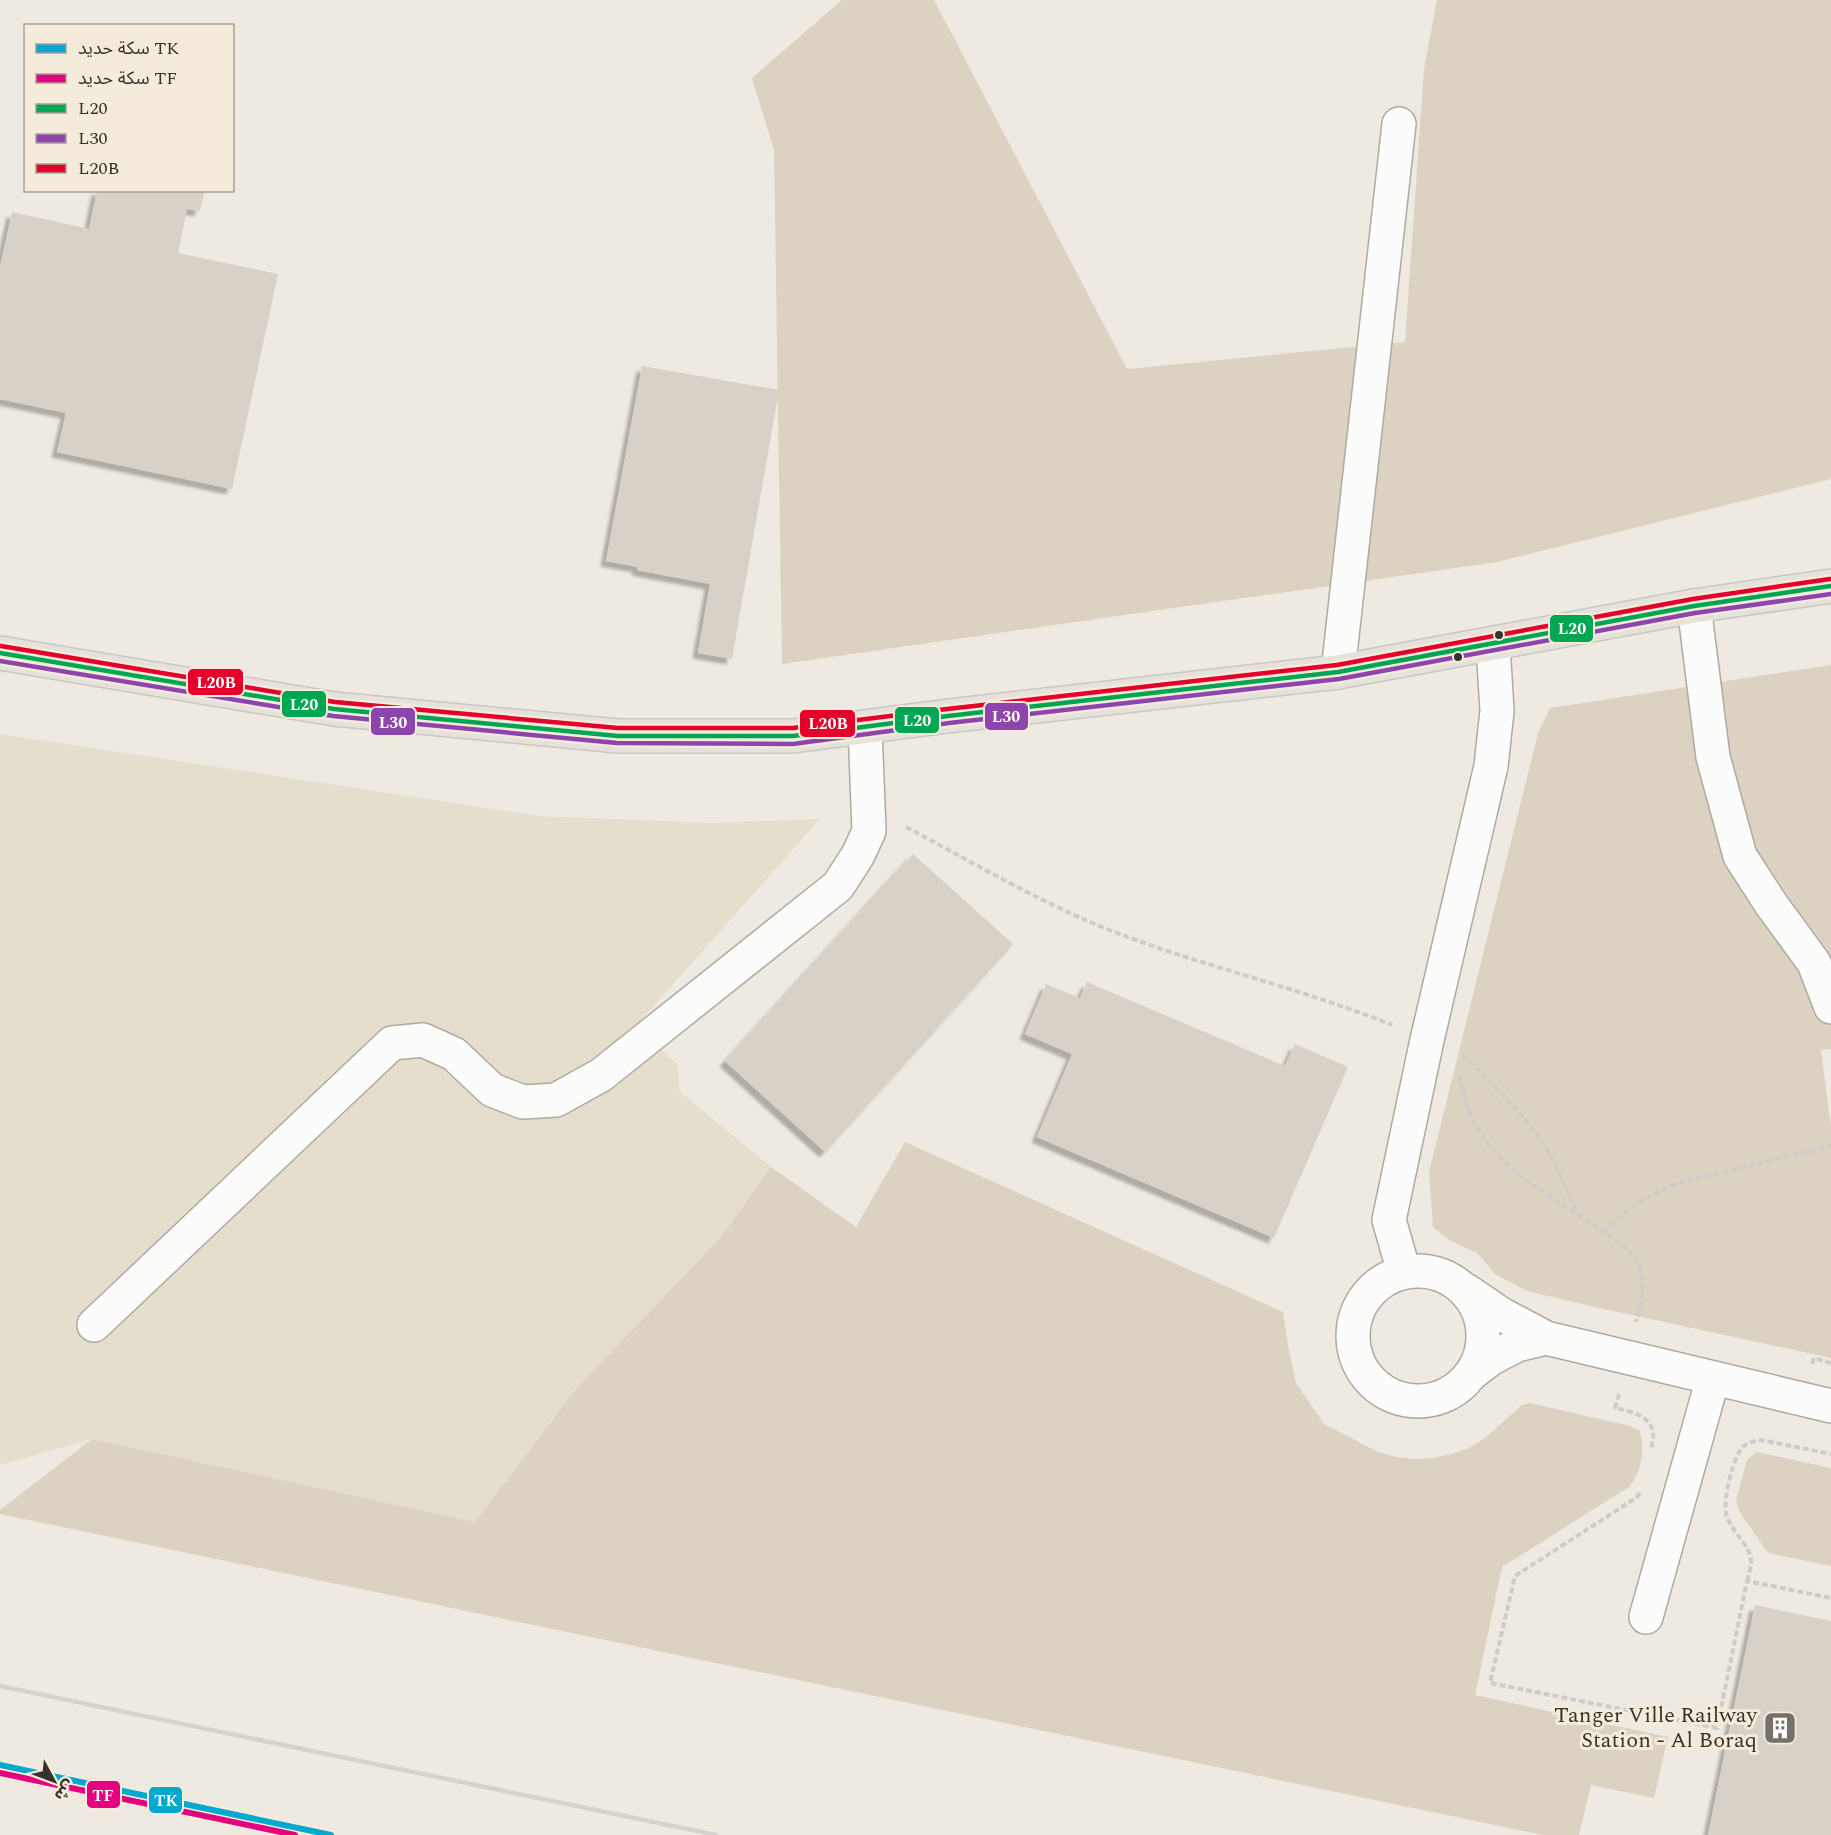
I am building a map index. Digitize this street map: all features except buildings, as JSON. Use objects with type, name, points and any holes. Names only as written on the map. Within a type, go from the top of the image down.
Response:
[{"type":"main road","points":[[0,653],[334,709],[618,736],[792,736],[1338,672],[1694,606],[1831,586]]},
{"type":"street","points":[[1338,672],[1399,124]]},
{"type":"street","points":[[1694,606],[1713,757],[1740,856],[1771,904],[1814,963],[1831,1007]]},
{"type":"street","points":[[1404,1272],[1389,1220],[1427,1040],[1491,766],[1497,711],[1493,645]]},
{"type":"street","points":[[94,1325],[392,1043],[423,1040],[454,1054],[492,1090],[523,1102],[556,1100],[601,1075],[837,886],[858,855],[869,831],[865,727]]},
{"type":"street","points":[[1546,1338],[1517,1345],[1492,1358],[1456,1389],[1437,1399],[1417,1402],[1396,1399],[1378,1389],[1364,1374],[1354,1354],[1352,1334],[1356,1314],[1366,1295],[1383,1280],[1404,1272],[1426,1270],[1448,1278],[1501,1314],[1546,1338],[1831,1406]]},
{"type":"street","points":[[1466,1291],[1478,1310],[1483,1332],[1481,1354],[1471,1374]]},
{"type":"street","points":[[1646,1617],[1713,1378]]},
{"type":"path","points":[[868,807],[1061,908],[1110,931],[1183,957],[1276,984],[1368,1015],[1427,1040]]},
{"type":"path","points":[[1458,1063],[1457,1051],[1519,1113],[1544,1145],[1579,1214]]},
{"type":"path","points":[[1459,1075],[1474,1123],[1507,1165],[1604,1232],[1628,1250],[1638,1262],[1643,1279],[1642,1298],[1615,1408],[1643,1417],[1651,1426],[1653,1434],[1650,1456]]},
{"type":"path","points":[[1604,1232],[1634,1204],[1656,1192],[1726,1171],[1831,1146]]},
{"type":"path","points":[[1642,1490],[1636,1498],[1515,1576],[1490,1683],[1717,1728],[1752,1561],[1750,1553],[1729,1522],[1726,1513],[1725,1501],[1737,1455],[1751,1442],[1761,1440],[1831,1454]]},
{"type":"path","points":[[1747,1581],[1831,1598]]},
{"type":"shaded area","points":[[842,0],[934,0],[1127,369],[1405,342],[1424,69],[1437,0],[1831,0],[1831,479],[1497,562],[782,664],[774,150],[752,78]]},
{"type":"shaded area","points":[[1831,665],[1831,1049],[1821,1050],[1831,1127],[1831,1358],[1527,1291],[1495,1274],[1477,1253],[1451,1241],[1433,1227],[1429,1172],[1538,733],[1550,708]]},
{"type":"shaded area","points":[[0,734],[540,816],[711,823],[820,819],[636,1026],[678,1065],[679,1091],[771,1167],[721,1237],[575,1390],[475,1522],[92,1439],[0,1465]]},
{"type":"shaded area","points":[[905,1142],[1283,1312],[1296,1383],[1324,1424],[1378,1452],[1414,1459],[1451,1454],[1469,1448],[1485,1438],[1522,1405],[1530,1403],[1639,1430],[1642,1444],[1641,1460],[1637,1475],[1629,1487],[1502,1567],[1475,1695],[1668,1737],[1654,1798],[1591,1785],[1579,1835],[1543,1835],[0,1514],[0,1510],[92,1439],[475,1522],[575,1390],[721,1237],[771,1167],[856,1227]]},
{"type":"shaded area","points":[[1757,1452],[1831,1468],[1831,1566],[1768,1553],[1739,1511],[1736,1501],[1747,1460]]},
{"type":"railway","points":[[0,1686],[716,1835]]},
{"type":"rail line","name":"TK","points":[[0,1765],[331,1835]]},
{"type":"rail line","name":"TF","points":[[0,1773],[295,1835]]},
{"type":"transit line","name":"L20B","points":[[1,646],[335,702],[618,728],[793,728],[1337,665],[1693,599],[1830,579]]},
{"type":"transit line","name":"L20","points":[[0,653],[334,709],[618,736],[793,736],[1338,672],[1694,606],[1831,586]]},
{"type":"transit line","name":"L30","points":[[0,661],[333,716],[617,743],[793,744],[949,723],[1339,679],[1695,613],[1831,594]]},
{"type":"place","name":"Tanger Ville Railway Station - Al Boraq","points":[[1780,1728]]}]
